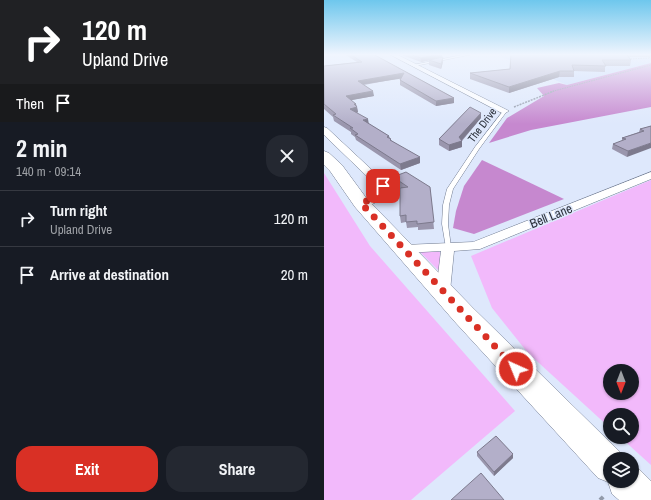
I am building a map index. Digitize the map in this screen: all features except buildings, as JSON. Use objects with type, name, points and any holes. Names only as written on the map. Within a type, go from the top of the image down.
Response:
[{"type":"main road","points":[[324,156],[336,168],[361,203],[603,459]]},
{"type":"main road","points":[[632,488],[645,500]]},
{"type":"street","points":[[439,77],[505,111]]},
{"type":"street","points":[[324,130],[383,186],[383,192],[378,197],[361,203]]},
{"type":"street","name":"Bell Lane","points":[[404,249],[475,246],[651,175]]},
{"type":"street","points":[[443,291],[448,247]]},
{"type":"lane","name":"The Drive","points":[[448,247],[445,224],[446,205],[450,189],[477,148],[505,111]]},
{"type":"path","name":"The Drive","points":[[505,111],[547,93],[605,77]]},
{"type":"shaded area","points":[[549,77],[596,77],[567,85]]},
{"type":"shaded area","points":[[596,77],[651,77],[651,107],[531,130],[489,143],[507,118],[544,96],[537,88],[559,83],[567,85]]},
{"type":"shaded area","points":[[482,160],[564,199],[474,234],[453,228],[456,211],[464,186]]},
{"type":"shaded area","points":[[324,173],[370,246],[515,411],[411,500],[324,500]]},
{"type":"shaded area","points":[[651,180],[651,465],[639,454],[639,452],[637,452],[628,444],[639,444],[639,408],[603,408],[603,422],[528,353],[492,308],[471,256]]},
{"type":"shaded area","points":[[438,251],[441,253],[439,271],[420,252]]},
{"type":"route","points":[[383,186],[383,192],[378,197],[361,203],[516,369]]}]
